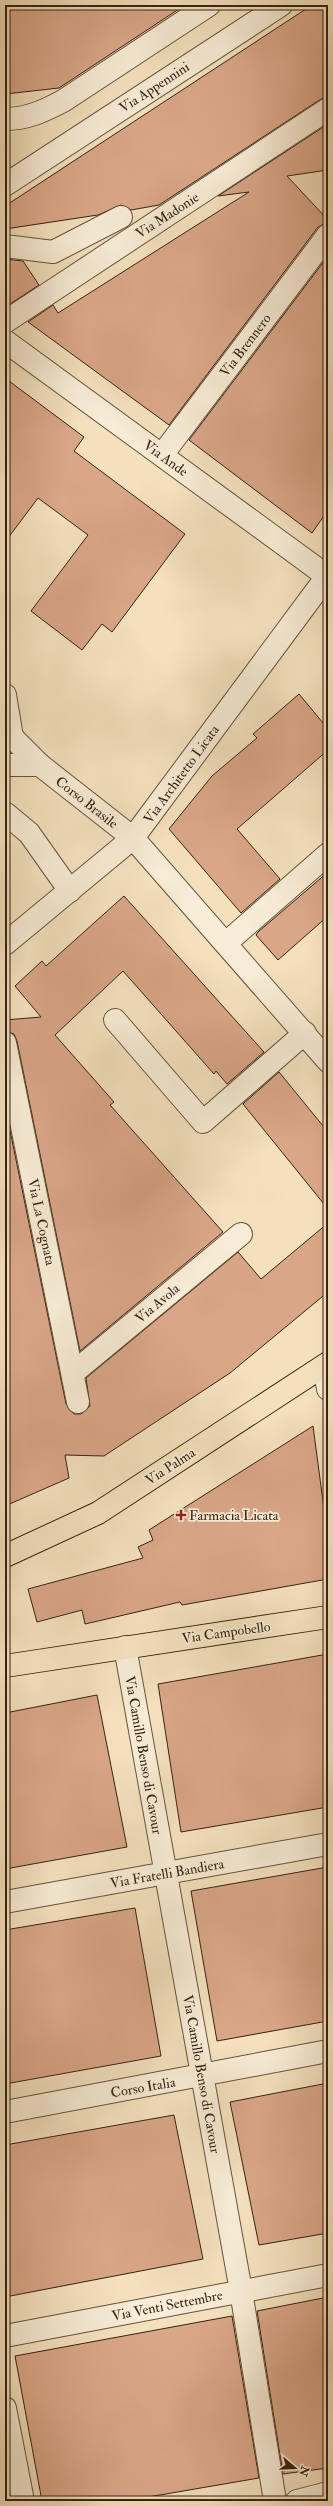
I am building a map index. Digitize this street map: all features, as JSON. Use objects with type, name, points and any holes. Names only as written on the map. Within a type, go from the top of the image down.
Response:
[{"type":"main road","name":"Via Palma","points":[[5,1556],[98,1513],[326,1364]]},
{"type":"main road","name":"Via Campobello","points":[[5,1666],[328,1617]]},
{"type":"street","points":[[12,119],[40,113],[63,102],[209,5]]},
{"type":"street","name":"Via Appennini","points":[[5,185],[281,5]]},
{"type":"street","name":"Via Madonie","points":[[5,322],[328,109]]},
{"type":"street","points":[[5,246],[53,252],[121,217]]},
{"type":"street","name":"Via Brennero","points":[[162,455],[328,235]]},
{"type":"street","name":"Via Ande","points":[[5,341],[327,576]]},
{"type":"street","name":"Via Architetto Licata","points":[[5,944],[134,838],[327,576]]},
{"type":"street","points":[[5,695],[9,736]]},
{"type":"street","name":"Corso Brasile","points":[[9,736],[40,765],[134,838],[328,1060]]},
{"type":"street","points":[[5,766],[40,765]]},
{"type":"street","points":[[5,813],[29,833],[70,891]]},
{"type":"street","points":[[226,943],[328,854]]},
{"type":"street","points":[[115,1020],[204,1122],[305,1033]]},
{"type":"street","name":"Via La Cognata","points":[[5,1043],[78,1402]]},
{"type":"street","name":"Via Avola","points":[[73,1373],[241,1234]]},
{"type":"street","points":[[326,1364],[328,1389]]},
{"type":"street","name":"Via Camillo Benso di Cavour","points":[[125,1647],[241,2291],[275,2501]]},
{"type":"street","name":"Via Fratelli Bandiera","points":[[5,1902],[328,1844]]},
{"type":"street","name":"Corso Italia","points":[[5,2112],[328,2051]]},
{"type":"street","name":"Via Venti Settembre","points":[[5,2336],[328,2275]]},
{"type":"street","points":[[5,2408],[23,2501]]},
{"type":"street","points":[[297,2501],[328,2493]]},
{"type":"building","points":[[5,5],[185,5],[59,88],[5,94]]},
{"type":"building","points":[[312,5],[328,5],[328,97],[321,99],[159,205],[131,210],[121,205],[98,215],[5,229],[5,206]]},
{"type":"building","points":[[328,124],[328,170],[287,176],[328,220],[328,223],[318,227],[169,425],[28,322],[53,305],[58,313],[249,192],[218,196]]},
{"type":"building","points":[[328,256],[328,510],[312,533],[189,440]]},
{"type":"building","points":[[5,259],[23,261],[39,285],[7,306],[5,304]]},
{"type":"building","points":[[5,378],[84,437],[74,451],[185,534],[112,632],[102,624],[82,650],[31,611],[88,535],[38,498],[5,542]]},
{"type":"building","points":[[299,694],[328,729],[328,750],[237,829],[280,879],[241,913],[169,829],[212,776],[257,738],[253,734]]},
{"type":"building","points":[[328,872],[328,916],[278,960],[256,935]]},
{"type":"building","points":[[124,896],[264,1052],[227,1084],[216,1071],[214,1074],[123,971],[55,1035],[114,1102],[110,1105],[223,1232],[80,1351],[17,1041],[14,1034],[5,1031],[5,1020],[41,1017],[15,986],[42,961],[46,966]]},
{"type":"building","points":[[279,1072],[328,1132],[328,1209],[243,1104]]},
{"type":"building","points":[[5,1106],[66,1404],[74,1414],[81,1414],[90,1406],[86,1378],[238,1252],[261,1279],[328,1223],[328,1292],[230,1373],[104,1456],[65,1455],[69,1478],[5,1506]]},
{"type":"building","points":[[313,1426],[328,1539],[328,1579],[182,1605],[180,1602],[85,1624],[82,1610],[37,1622],[28,1589],[143,1558],[138,1547],[153,1540],[149,1530]]},
{"type":"building","points":[[328,1654],[328,1807],[181,1832],[158,1684]]},
{"type":"building","points":[[97,1695],[127,1847],[5,1869],[5,1713]]},
{"type":"building","points":[[328,1867],[328,2021],[217,2041],[191,1891]]},
{"type":"building","points":[[135,1908],[161,2056],[5,2084],[5,1930]]},
{"type":"building","points":[[328,2083],[328,2233],[259,2245],[230,2102]]},
{"type":"building","points":[[174,2115],[203,2259],[5,2297],[5,2145]]},
{"type":"building","points":[[328,2297],[328,2468],[283,2474],[257,2311]]},
{"type":"building","points":[[232,2316],[259,2478],[125,2501],[42,2501],[15,2356]]},
{"type":"place","name":"Farmacia Licata","points":[[181,1515]]}]
